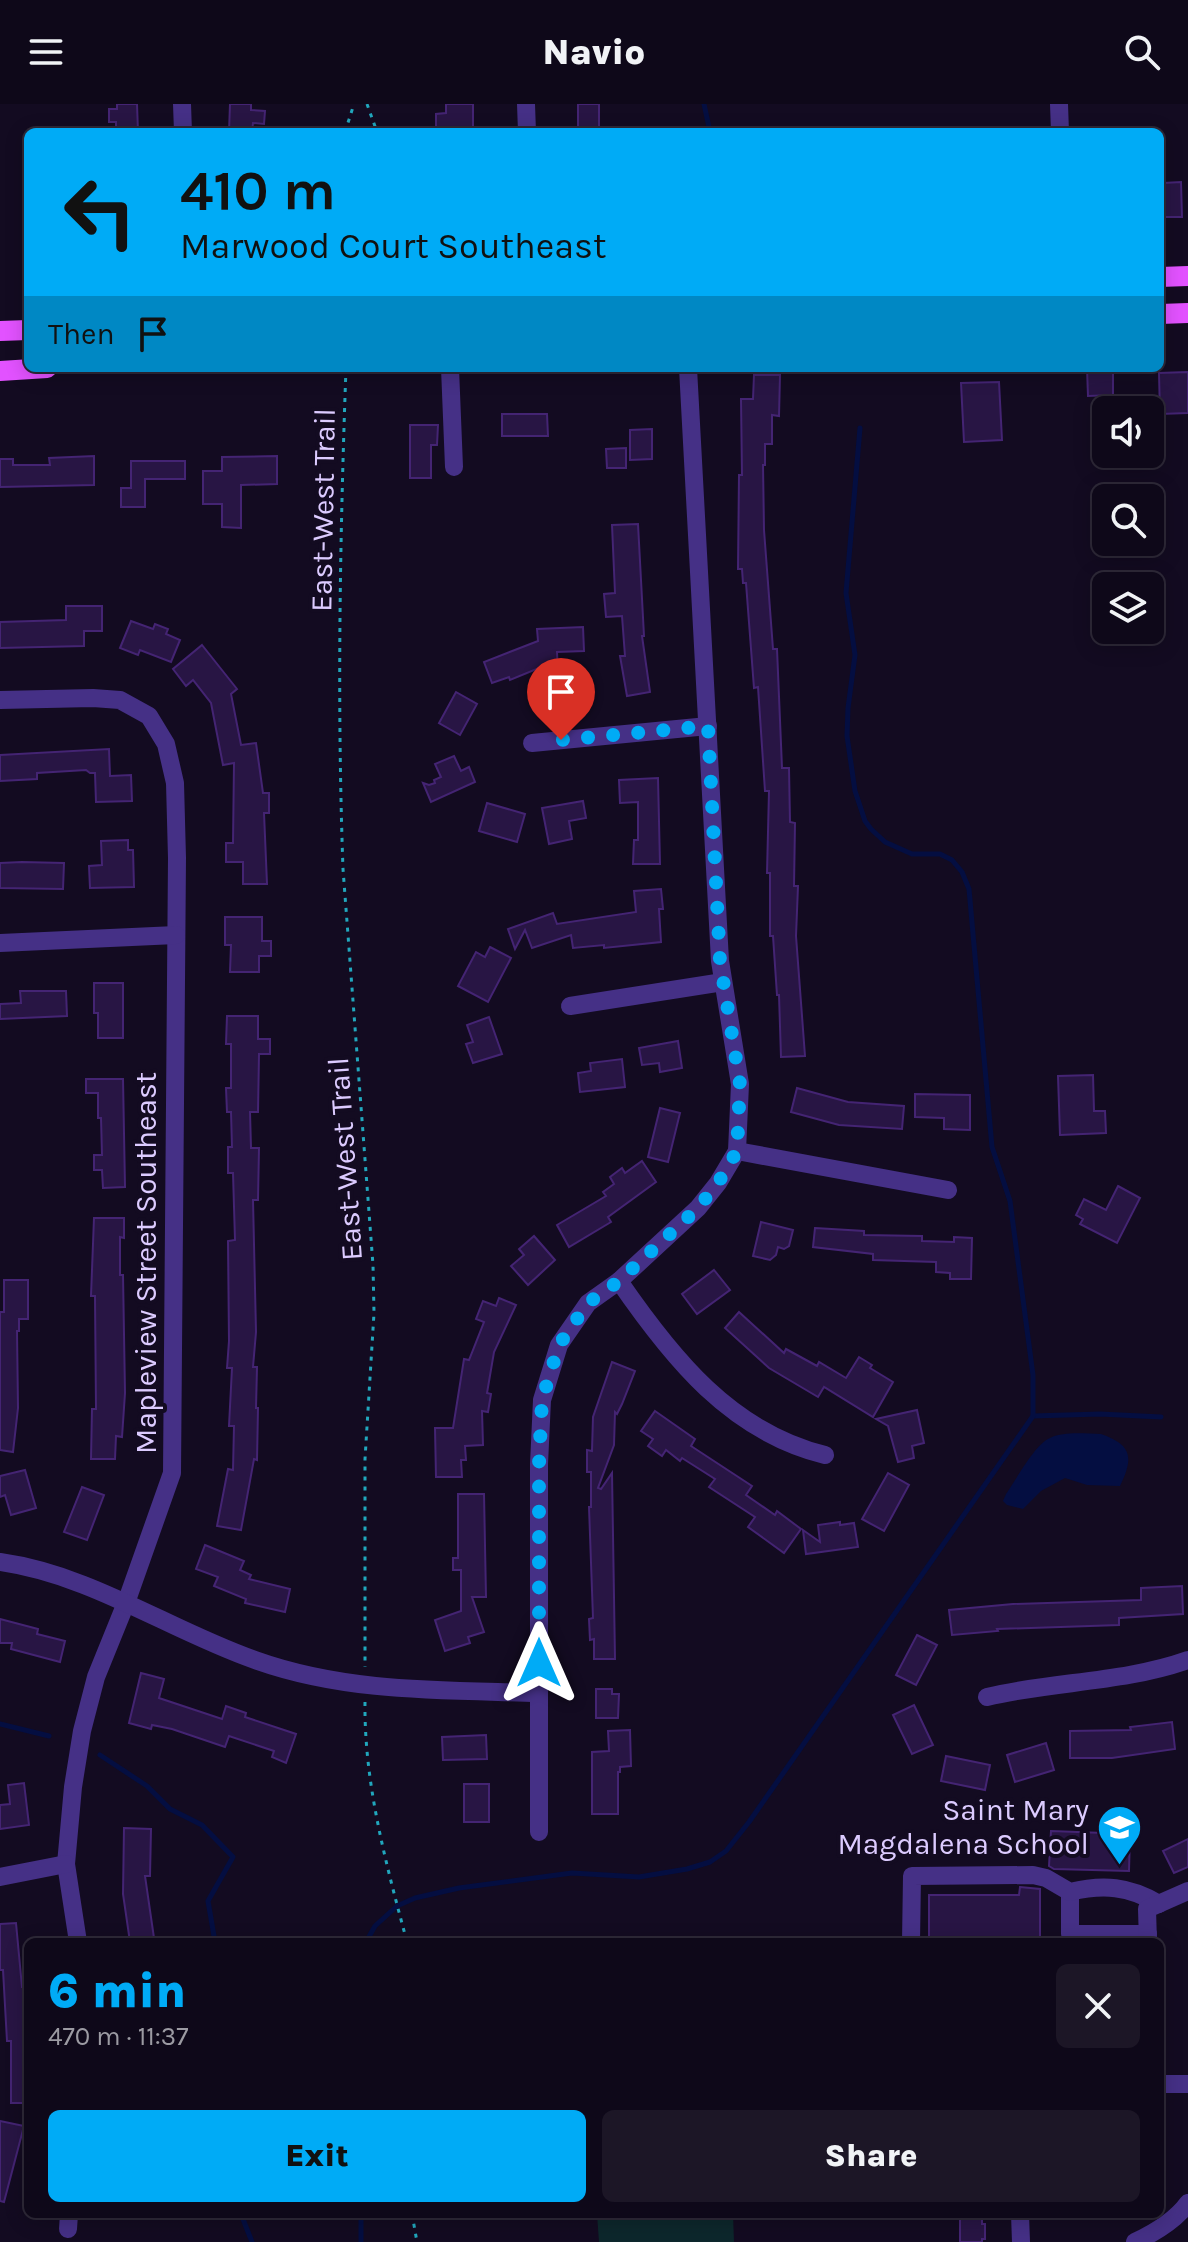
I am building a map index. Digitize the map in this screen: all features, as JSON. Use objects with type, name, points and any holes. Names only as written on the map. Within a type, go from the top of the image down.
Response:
[{"type":"main road","points":[[1164,277],[1188,276]]},
{"type":"main road","points":[[1164,314],[1188,313]]},
{"type":"main road","points":[[0,331],[24,330]]},
{"type":"main road","points":[[0,371],[24,369]]},
{"type":"street","points":[[182,104],[183,128]]},
{"type":"street","points":[[526,104],[527,128]]},
{"type":"street","points":[[1059,104],[1060,128]]},
{"type":"street","points":[[450,372],[454,467]]},
{"type":"street","points":[[539,1832],[539,1464],[542,1400],[559,1345],[588,1303],[619,1281],[698,1208],[737,1151],[740,1084],[720,961],[688,372]]},
{"type":"street","name":"Mapleview Street Southeast","points":[[0,700],[120,700],[149,716],[166,744],[175,783],[172,1473],[96,1677],[82,1731],[66,1864],[77,1938]]},
{"type":"street","points":[[532,743],[708,726]]},
{"type":"street","points":[[0,943],[176,935]]},
{"type":"street","points":[[570,1006],[723,982]]},
{"type":"street","points":[[737,1151],[948,1190]]},
{"type":"street","points":[[619,1281],[658,1337],[713,1395],[796,1448],[825,1455]]},
{"type":"street","points":[[0,1562],[67,1576],[186,1633],[257,1661],[331,1681],[539,1693]]},
{"type":"street","points":[[987,1697],[1015,1690],[1160,1670],[1188,1660]]},
{"type":"street","points":[[0,1877],[66,1864]]},
{"type":"street","points":[[911,1938],[912,1876],[1033,1875],[1046,1878],[1070,1892],[1092,1887],[1117,1887],[1145,1895],[1159,1904]]},
{"type":"street","points":[[1070,1892],[1070,1934],[1148,1938],[1147,1909],[1188,1891]]},
{"type":"street","points":[[1164,2084],[1188,2084]]},
{"type":"street","points":[[1135,2242],[1152,2234],[1182,2212],[1188,2203]]},
{"type":"street","points":[[1020,2218],[1021,2242]]},
{"type":"path","points":[[346,128],[354,104]]},
{"type":"path","points":[[367,104],[376,128]]},
{"type":"path","name":"East-West Trail","points":[[346,372],[339,727],[341,805],[374,1289],[365,1459],[367,1763],[406,1938]]},
{"type":"path","points":[[413,2218],[417,2242]]},
{"type":"green space","points":[[597,2218],[733,2218],[734,2242],[599,2242]]},
{"type":"shaded area","points":[[1062,1434],[1101,1434],[1119,1443],[1127,1453],[1127,1467],[1120,1486],[1087,1485],[1065,1478],[1041,1491],[1023,1509],[1003,1501],[1026,1463],[1044,1442]]},
{"type":"building","points":[[117,104],[137,104],[138,128],[116,128],[116,122],[109,122],[109,109],[117,109]]},
{"type":"building","points":[[230,104],[251,104],[251,110],[265,111],[264,124],[253,123],[252,128],[229,128]]},
{"type":"building","points":[[446,104],[473,104],[473,128],[436,128],[436,114],[446,113]]},
{"type":"building","points":[[578,104],[599,104],[599,128],[578,128]]},
{"type":"building","points":[[1181,182],[1182,217],[1164,217],[1164,183]]},
{"type":"building","points":[[1087,372],[1113,372],[1113,395],[1088,396]]},
{"type":"building","points":[[1188,372],[1188,413],[1164,414],[1159,373]]},
{"type":"building","points":[[754,375],[780,375],[779,416],[772,415],[772,444],[765,444],[764,530],[773,649],[777,649],[782,768],[789,768],[790,822],[795,823],[794,886],[798,886],[796,936],[805,1056],[781,1057],[779,995],[773,936],[770,936],[770,873],[767,873],[769,791],[765,791],[758,687],[754,688],[746,583],[743,583],[742,569],[738,569],[741,399],[753,399]]},
{"type":"building","points":[[999,382],[1002,440],[964,442],[961,383]]},
{"type":"building","points":[[502,414],[547,414],[548,436],[502,436]]},
{"type":"building","points":[[410,425],[438,425],[437,445],[431,445],[431,478],[410,478]]},
{"type":"building","points":[[652,429],[652,459],[630,460],[630,430]]},
{"type":"building","points":[[626,448],[626,468],[607,468],[606,449]]},
{"type":"building","points":[[94,456],[94,485],[0,487],[0,459],[13,459],[13,465],[50,465],[49,458]]},
{"type":"building","points":[[277,456],[277,484],[241,485],[241,528],[222,527],[222,504],[203,504],[203,471],[222,471],[222,457]]},
{"type":"building","points":[[131,461],[185,461],[185,479],[145,479],[145,507],[121,507],[121,488],[131,488]]},
{"type":"building","points":[[638,524],[642,636],[650,692],[627,696],[620,656],[625,656],[622,616],[606,617],[604,594],[615,593],[612,525]]},
{"type":"building","points":[[66,606],[102,606],[102,631],[84,631],[84,646],[0,648],[0,622],[66,620]]},
{"type":"building","points":[[131,621],[153,629],[155,624],[168,629],[166,634],[180,640],[171,662],[140,650],[138,655],[120,648]]},
{"type":"building","points":[[583,627],[584,651],[557,652],[558,674],[539,674],[539,668],[510,680],[509,677],[492,683],[484,662],[538,641],[537,629]]},
{"type":"building","points":[[202,645],[237,689],[231,694],[241,745],[256,743],[263,793],[269,793],[269,813],[264,813],[267,884],[243,884],[243,862],[226,862],[226,843],[233,843],[234,763],[223,765],[211,703],[193,680],[186,686],[173,669]]},
{"type":"building","points":[[456,692],[477,704],[460,735],[439,723]]},
{"type":"building","points":[[109,749],[110,776],[131,775],[132,801],[96,802],[95,773],[86,770],[37,773],[37,779],[0,781],[0,755]]},
{"type":"building","points":[[454,756],[461,771],[469,767],[475,782],[431,802],[423,783],[435,783],[434,780],[441,777],[435,764]]},
{"type":"building","points":[[658,778],[660,864],[633,864],[634,840],[638,840],[638,802],[620,803],[619,780]]},
{"type":"building","points":[[583,801],[586,818],[569,821],[572,839],[549,844],[542,808]]},
{"type":"building","points":[[487,803],[525,814],[517,842],[479,831]]},
{"type":"building","points":[[128,840],[128,850],[133,850],[134,887],[90,888],[89,866],[102,865],[101,841]]},
{"type":"building","points":[[0,863],[64,863],[63,889],[0,888]]},
{"type":"building","points":[[661,889],[661,942],[573,948],[571,935],[532,948],[525,930],[515,949],[508,929],[553,913],[557,924],[636,912],[634,891]]},
{"type":"building","points":[[225,917],[262,917],[262,941],[271,941],[271,956],[259,956],[259,972],[230,972],[231,945],[225,945]]},
{"type":"building","points":[[490,947],[511,958],[488,1002],[458,986],[476,952],[485,957]]},
{"type":"building","points":[[94,983],[123,983],[123,1038],[98,1038]]},
{"type":"building","points":[[20,991],[66,991],[67,1016],[0,1019],[0,1004],[21,1003]]},
{"type":"building","points":[[227,1016],[258,1016],[258,1039],[270,1039],[270,1054],[259,1054],[258,1112],[250,1112],[251,1148],[259,1148],[258,1200],[253,1200],[256,1332],[253,1367],[257,1367],[257,1460],[254,1459],[241,1530],[217,1526],[228,1469],[233,1470],[234,1426],[229,1426],[232,1368],[227,1368],[228,1241],[235,1240],[233,1173],[228,1173],[228,1147],[232,1147],[231,1112],[227,1112],[226,1088],[231,1088],[231,1044],[226,1044]]},
{"type":"building","points":[[489,1017],[502,1054],[473,1063],[466,1044],[473,1042],[467,1025]]},
{"type":"building","points":[[678,1041],[682,1068],[660,1072],[659,1063],[642,1065],[639,1048]]},
{"type":"building","points":[[622,1059],[625,1087],[580,1092],[578,1073],[591,1071],[590,1063]]},
{"type":"building","points":[[1093,1075],[1094,1111],[1105,1111],[1106,1133],[1060,1135],[1058,1076]]},
{"type":"building","points":[[86,1079],[123,1079],[125,1187],[103,1188],[102,1170],[94,1170],[94,1155],[102,1155],[101,1118],[98,1118],[98,1093],[86,1093]]},
{"type":"building","points":[[797,1088],[848,1102],[904,1106],[902,1129],[839,1125],[791,1112]]},
{"type":"building","points":[[915,1094],[970,1095],[970,1130],[944,1129],[944,1118],[915,1117]]},
{"type":"building","points":[[660,1108],[680,1113],[668,1162],[648,1157]]},
{"type":"building","points":[[642,1161],[656,1182],[608,1217],[611,1222],[569,1247],[557,1225],[606,1196],[603,1192],[614,1184],[610,1177],[622,1168],[625,1173]]},
{"type":"building","points":[[1118,1186],[1140,1198],[1117,1243],[1080,1224],[1083,1219],[1076,1215],[1084,1199],[1106,1210]]},
{"type":"building","points":[[94,1218],[124,1218],[124,1238],[120,1237],[120,1275],[123,1275],[125,1393],[122,1437],[116,1436],[115,1459],[91,1459],[92,1409],[96,1409],[95,1296],[91,1296]]},
{"type":"building","points":[[761,1222],[793,1230],[789,1246],[784,1249],[778,1247],[776,1255],[770,1260],[753,1256]]},
{"type":"building","points":[[815,1228],[864,1231],[864,1235],[922,1236],[922,1241],[954,1242],[954,1237],[972,1238],[971,1279],[950,1279],[950,1273],[936,1272],[936,1262],[873,1260],[873,1254],[813,1247]]},
{"type":"building","points":[[534,1236],[555,1260],[528,1285],[511,1266],[524,1255],[519,1249]]},
{"type":"building","points":[[714,1270],[730,1290],[697,1314],[682,1294]]},
{"type":"building","points":[[4,1280],[28,1280],[28,1319],[19,1319],[17,1331],[18,1408],[13,1452],[0,1450],[0,1312],[4,1312]]},
{"type":"building","points":[[499,1298],[516,1305],[494,1352],[487,1393],[491,1394],[488,1412],[482,1411],[483,1445],[465,1446],[466,1460],[461,1460],[462,1477],[436,1477],[435,1428],[453,1428],[464,1359],[469,1360],[484,1322],[476,1319],[483,1301],[496,1306]]},
{"type":"building","points":[[739,1312],[784,1353],[786,1349],[817,1366],[819,1362],[846,1378],[859,1357],[872,1365],[870,1368],[893,1382],[873,1417],[824,1387],[818,1397],[769,1368],[725,1328]]},
{"type":"building","points":[[612,1362],[635,1371],[617,1414],[615,1412],[614,1445],[598,1488],[601,1489],[612,1473],[615,1659],[594,1659],[594,1639],[590,1640],[589,1619],[593,1618],[589,1507],[591,1472],[587,1472],[587,1450],[592,1451],[593,1417]]},
{"type":"building","points":[[917,1410],[924,1443],[912,1446],[914,1458],[898,1462],[888,1426],[876,1419]]},
{"type":"building","points":[[655,1411],[695,1439],[691,1446],[752,1486],[746,1495],[775,1515],[777,1511],[801,1529],[784,1553],[748,1527],[755,1517],[709,1487],[715,1479],[666,1450],[662,1456],[648,1446],[653,1439],[641,1431]]},
{"type":"building","points":[[25,1470],[36,1508],[11,1515],[5,1495],[0,1497],[0,1476]]},
{"type":"building","points":[[888,1473],[909,1485],[884,1531],[862,1519]]},
{"type":"building","points":[[82,1487],[104,1495],[87,1540],[64,1532]]},
{"type":"building","points":[[458,1494],[484,1494],[486,1597],[472,1597],[484,1632],[468,1637],[470,1643],[445,1651],[435,1620],[461,1611],[461,1570],[453,1570],[453,1558],[458,1558]]},
{"type":"building","points":[[840,1522],[840,1525],[854,1523],[858,1547],[806,1554],[803,1530],[820,1542],[818,1525]]},
{"type":"building","points":[[205,1545],[244,1561],[240,1570],[251,1575],[249,1579],[290,1589],[285,1612],[245,1603],[246,1599],[214,1586],[218,1577],[196,1569]]},
{"type":"building","points":[[1182,1586],[1183,1614],[1119,1618],[1119,1625],[997,1629],[952,1635],[949,1610],[1013,1604],[1141,1600],[1141,1588]]},
{"type":"building","points":[[0,1619],[38,1629],[37,1634],[65,1641],[60,1662],[11,1649],[12,1643],[0,1643]]},
{"type":"building","points":[[917,1635],[937,1645],[916,1685],[896,1675]]},
{"type":"building","points":[[141,1673],[164,1679],[159,1698],[222,1719],[226,1706],[246,1713],[245,1717],[296,1734],[286,1763],[272,1757],[274,1751],[229,1736],[225,1747],[172,1729],[152,1725],[151,1729],[129,1723]]},
{"type":"building","points":[[596,1689],[612,1689],[612,1694],[619,1694],[618,1718],[596,1718]]},
{"type":"building","points":[[914,1705],[933,1745],[912,1754],[893,1715]]},
{"type":"building","points":[[1172,1722],[1175,1749],[1112,1758],[1070,1758],[1070,1731],[1131,1730],[1130,1727]]},
{"type":"building","points":[[630,1730],[631,1766],[620,1767],[618,1772],[618,1814],[592,1814],[592,1752],[609,1751],[608,1731]]},
{"type":"building","points":[[486,1735],[487,1759],[443,1760],[442,1737]]},
{"type":"building","points":[[1046,1743],[1054,1770],[1015,1782],[1007,1755]]},
{"type":"building","points":[[946,1756],[990,1765],[985,1790],[941,1781]]},
{"type":"building","points":[[24,1783],[29,1825],[0,1829],[0,1805],[10,1804],[8,1785]]},
{"type":"building","points":[[464,1784],[489,1784],[489,1822],[464,1822]]},
{"type":"building","points":[[124,1828],[151,1829],[150,1876],[145,1876],[154,1938],[129,1938],[123,1894]]},
{"type":"building","points":[[1051,1831],[1130,1834],[1129,1871],[1054,1869],[1049,1866]]},
{"type":"building","points":[[1188,1839],[1188,1867],[1174,1873],[1163,1851]]},
{"type":"building","points":[[1020,1887],[1040,1889],[1040,1938],[929,1938],[929,1895],[1019,1895]]},
{"type":"building","points":[[16,1923],[24,1987],[24,2103],[11,2103],[11,2041],[7,2041],[3,1970],[0,1970],[0,1924]]},
{"type":"building","points":[[0,2121],[24,2126],[4,2202],[0,2201]]},
{"type":"building","points":[[960,2218],[982,2218],[985,2239],[982,2242],[960,2242]]},
{"type":"waterway","points":[[704,104],[709,128]]},
{"type":"waterway","points":[[368,1938],[375,1926],[397,1906],[415,1898],[459,1888],[572,1873],[639,1877],[687,1869],[710,1862],[726,1851],[1033,1416],[1033,1375],[1010,1201],[992,1147],[969,889],[962,872],[952,860],[940,854],[912,854],[885,842],[865,821],[855,791],[847,736],[855,655],[846,593],[860,428]]},
{"type":"waterway","points":[[1033,1416],[1100,1414],[1161,1417]]},
{"type":"waterway","points":[[0,1724],[49,1736]]},
{"type":"waterway","points":[[100,1755],[147,1786],[170,1809],[202,1825],[233,1857],[208,1901],[214,1938]]},
{"type":"waterway","points":[[243,2218],[252,2242]]},
{"type":"waterway","points":[[361,2218],[361,2242]]},
{"type":"place","name":"Saint Mary Magdalena School","points":[[1120,1866]]},
{"type":"route","points":[[539,1663],[542,1400],[559,1345],[588,1303],[665,1241],[718,1183],[737,1151],[740,1084],[720,961],[708,726],[561,740]]}]
